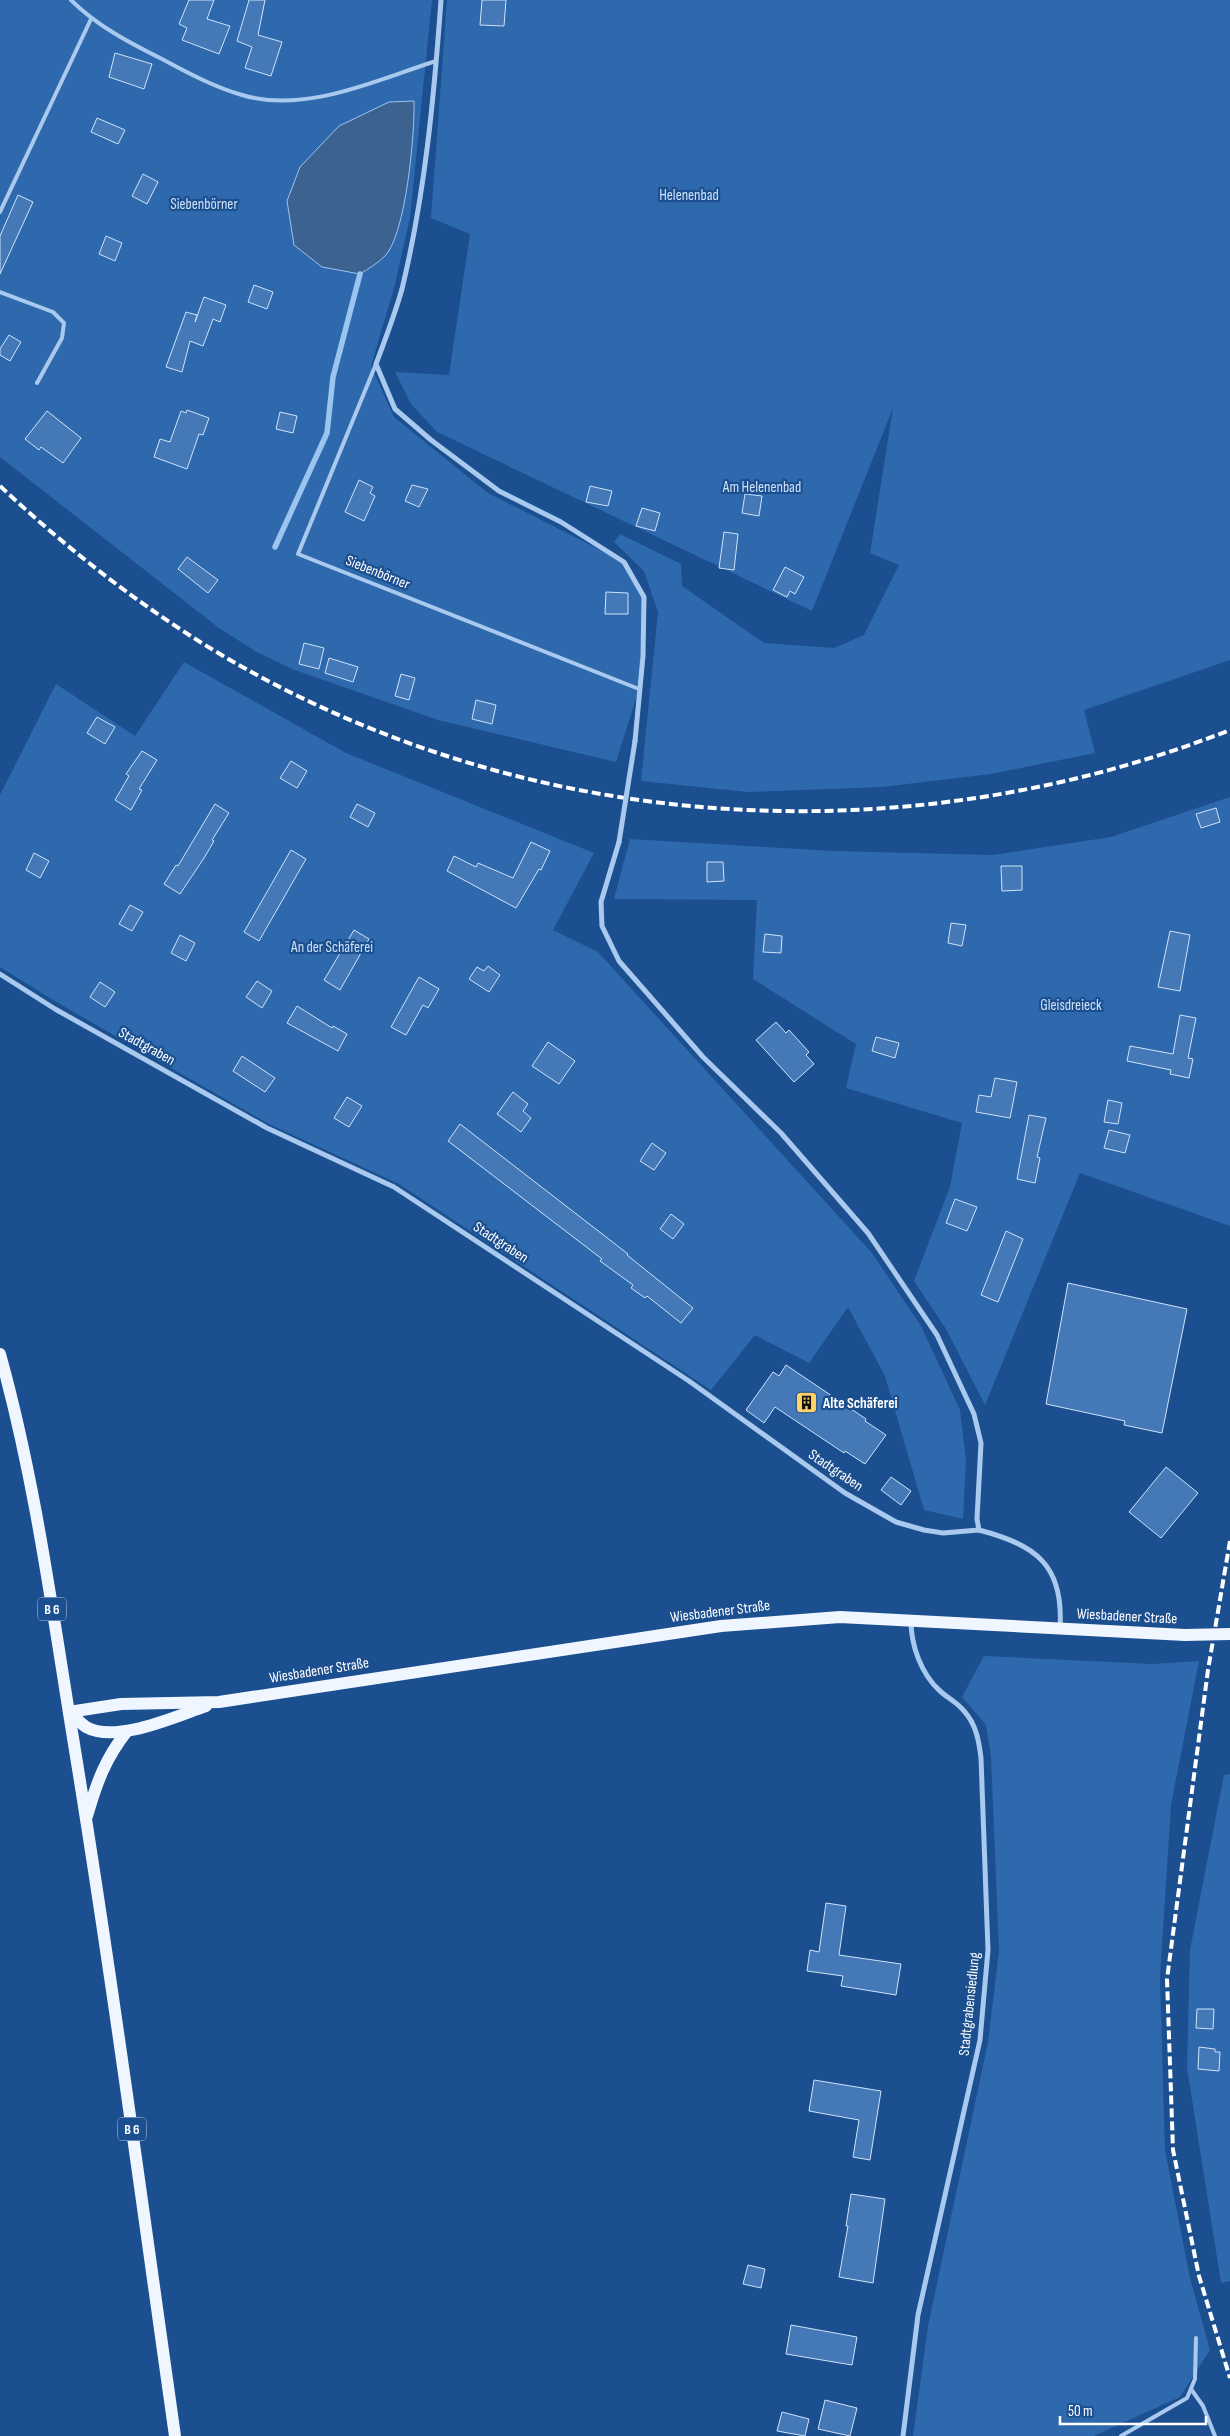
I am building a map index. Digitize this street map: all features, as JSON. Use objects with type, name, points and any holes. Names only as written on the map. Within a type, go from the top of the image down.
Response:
[{"type":"main road","name":"B 6","points":[[0,1354],[16,1410],[35,1507],[69,1712],[102,1917],[175,2436]]},
{"type":"main road","name":"Wiesbadener Straße","points":[[69,1712],[120,1704],[219,1702],[721,1626],[840,1617],[1185,1635],[1230,1634]]},
{"type":"main road","name":"Wiesbadener Straße","points":[[69,1712],[87,1727],[107,1732],[127,1732],[219,1702]]},
{"type":"main road","points":[[86,1818],[103,1766],[127,1732]]},
{"type":"street","name":"Siebenbörner","points":[[376,364],[401,291],[418,211],[429,138],[440,0]]},
{"type":"street","points":[[376,364],[395,409],[431,440],[498,491],[561,522],[624,562],[644,597],[643,656],[635,741],[619,842],[601,902],[602,926],[619,961],[703,1057],[781,1133],[868,1233],[937,1335],[974,1414],[981,1443],[977,1519],[979,1530]]},
{"type":"street","name":"Stadtgraben","points":[[0,974],[55,1010],[267,1128],[394,1186],[689,1381],[845,1493],[896,1522],[943,1533],[979,1530],[1010,1538],[1027,1547],[1043,1560],[1057,1593],[1061,1611],[1060,1629]]},
{"type":"street","name":"Stadtgrabensiedlung","points":[[903,2436],[918,2315],[980,2040],[988,1950],[982,1758],[978,1739],[973,1724],[964,1711],[939,1690],[927,1676],[912,1640],[911,1620]]},
{"type":"lane","points":[[71,0],[91,20],[203,81],[243,96],[285,101],[325,96],[436,60]]},
{"type":"lane","points":[[0,212],[91,20]]},
{"type":"lane","points":[[0,292],[53,312],[64,322],[62,338],[37,383]]},
{"type":"lane","name":"Siebenbörner","points":[[376,364],[298,554],[639,689]]},
{"type":"lane","points":[[1121,2436],[1187,2398],[1195,2379],[1196,2338]]},
{"type":"lane","points":[[1191,2389],[1204,2406],[1215,2436]]},
{"type":"green space","name":"Siebenbörner","points":[[0,0],[432,0],[410,218],[394,288],[371,366],[394,417],[488,493],[624,562],[643,597],[639,689],[616,762],[438,720],[292,669],[255,651],[219,628],[0,457]]},
{"type":"green space","points":[[447,0],[1230,0],[1230,660],[1084,710],[1095,753],[991,774],[882,787],[748,792],[641,781],[658,612],[644,571],[614,542],[620,534],[681,564],[682,586],[764,643],[834,648],[864,635],[899,565],[870,553],[893,408],[812,611],[437,432],[411,404],[395,372],[449,375],[470,234],[431,218]]},
{"type":"green space","name":"An der Schäferei","points":[[184,662],[346,753],[594,853],[553,930],[598,952],[872,1253],[921,1326],[960,1410],[966,1460],[963,1519],[924,1510],[885,1376],[848,1307],[809,1363],[755,1335],[711,1390],[399,1184],[267,1123],[58,1003],[0,967],[0,795],[56,684],[135,736]]},
{"type":"green space","name":"Gleisdreieck","points":[[1230,797],[1230,1226],[1080,1173],[985,1405],[946,1329],[914,1281],[950,1187],[962,1123],[846,1088],[856,1044],[753,979],[757,900],[614,899],[630,839],[833,851],[993,855],[1111,837]]},
{"type":"green space","points":[[984,1656],[1152,1664],[1199,1661],[1171,1805],[1160,1978],[1165,2150],[1190,2278],[1210,2350],[1180,2397],[1094,2436],[913,2436],[928,2326],[988,2042],[999,1951],[991,1757],[986,1725],[962,1697]]},
{"type":"green space","points":[[1230,1774],[1230,2281],[1221,2283],[1187,2068],[1190,1950],[1224,1775]]},
{"type":"shaded area","points":[[414,101],[413,136],[408,182],[399,227],[392,244],[382,259],[360,274],[322,267],[294,245],[287,201],[300,167],[339,126],[389,102]]},
{"type":"building","points":[[189,0],[214,0],[207,19],[230,26],[219,54],[182,40],[187,28],[179,24]]},
{"type":"building","points":[[249,0],[265,0],[258,35],[282,42],[271,76],[245,68],[252,47],[237,41]]},
{"type":"building","points":[[482,0],[506,0],[504,26],[480,25]]},
{"type":"building","points":[[115,53],[152,64],[144,89],[109,77]]},
{"type":"building","points":[[97,118],[125,130],[118,144],[91,132]]},
{"type":"building","points":[[143,174],[158,182],[147,204],[132,196]]},
{"type":"building","points":[[18,195],[33,202],[0,274],[0,236]]},
{"type":"building","points":[[106,236],[122,243],[115,261],[99,254]]},
{"type":"building","points":[[254,285],[273,292],[267,309],[248,302]]},
{"type":"building","points":[[204,297],[226,305],[220,322],[213,319],[203,346],[190,341],[182,372],[166,367],[186,312],[197,315],[195,322]]},
{"type":"building","points":[[9,335],[21,342],[10,361],[0,355],[0,349]]},
{"type":"building","points":[[187,410],[209,418],[203,435],[199,434],[187,469],[154,457],[160,439],[170,442],[181,411],[186,413]]},
{"type":"building","points":[[47,411],[81,438],[63,463],[41,447],[39,450],[25,439]]},
{"type":"building","points":[[280,412],[297,416],[293,433],[276,429]]},
{"type":"building","points":[[359,480],[373,487],[370,493],[375,496],[364,521],[345,512]]},
{"type":"building","points":[[412,485],[428,489],[419,507],[405,501]]},
{"type":"building","points":[[590,486],[612,491],[608,506],[586,502]]},
{"type":"building","points":[[745,494],[762,496],[759,516],[742,513]]},
{"type":"building","points":[[642,508],[660,513],[655,531],[636,526]]},
{"type":"building","points":[[724,532],[738,534],[734,570],[719,568]]},
{"type":"building","points":[[187,557],[218,580],[208,593],[178,569]]},
{"type":"building","points":[[785,567],[804,577],[795,594],[790,591],[787,597],[773,590]]},
{"type":"building","points":[[606,592],[628,593],[628,614],[605,614]]},
{"type":"building","points":[[304,643],[324,648],[319,669],[299,664]]},
{"type":"building","points":[[329,658],[358,667],[353,682],[325,673]]},
{"type":"building","points":[[401,674],[415,678],[409,700],[395,696]]},
{"type":"building","points":[[476,700],[496,705],[492,724],[472,719]]},
{"type":"building","points":[[97,717],[115,727],[105,744],[87,733]]},
{"type":"building","points":[[142,751],[157,760],[139,789],[142,790],[131,810],[115,800],[129,776],[126,774]]},
{"type":"building","points":[[291,761],[307,771],[297,788],[280,778]]},
{"type":"building","points":[[215,804],[229,813],[212,840],[214,841],[204,858],[180,894],[164,884],[176,865],[178,866]]},
{"type":"building","points":[[357,804],[375,813],[368,827],[350,817]]},
{"type":"building","points":[[1216,808],[1220,822],[1201,828],[1196,814]]},
{"type":"building","points":[[531,842],[550,851],[541,870],[539,869],[516,908],[447,871],[454,856],[476,867],[478,863],[513,878]]},
{"type":"building","points":[[291,850],[306,859],[259,941],[244,932]]},
{"type":"building","points":[[34,853],[49,861],[40,878],[26,870]]},
{"type":"building","points":[[707,862],[723,862],[724,881],[707,882]]},
{"type":"building","points":[[1001,866],[1022,866],[1022,890],[1002,891]]},
{"type":"building","points":[[130,905],[143,912],[132,931],[119,924]]},
{"type":"building","points":[[951,923],[966,925],[962,946],[948,943]]},
{"type":"building","points":[[354,930],[369,939],[340,990],[324,980]]},
{"type":"building","points":[[1170,931],[1190,935],[1180,991],[1158,987]]},
{"type":"building","points":[[765,934],[782,936],[781,953],[763,952]]},
{"type":"building","points":[[180,935],[195,943],[186,961],[171,953]]},
{"type":"building","points":[[488,966],[500,975],[489,992],[469,979],[477,967],[484,971]]},
{"type":"building","points":[[419,977],[439,989],[428,1008],[423,1005],[406,1035],[391,1027]]},
{"type":"building","points":[[257,981],[272,991],[262,1008],[246,997]]},
{"type":"building","points":[[100,982],[115,992],[105,1007],[90,997]]},
{"type":"building","points":[[297,1006],[332,1028],[333,1026],[347,1034],[338,1051],[287,1023]]},
{"type":"building","points":[[1180,1015],[1196,1018],[1188,1058],[1193,1059],[1189,1078],[1170,1074],[1171,1070],[1127,1061],[1130,1046],[1173,1054]]},
{"type":"building","points":[[776,1022],[786,1033],[789,1030],[809,1052],[806,1055],[814,1064],[794,1082],[756,1040]]},
{"type":"building","points":[[876,1037],[899,1043],[895,1058],[872,1051]]},
{"type":"building","points":[[548,1042],[575,1061],[559,1084],[532,1066]]},
{"type":"building","points":[[242,1056],[275,1078],[265,1092],[233,1071]]},
{"type":"building","points":[[995,1078],[1017,1082],[1010,1118],[976,1112],[979,1095],[991,1097]]},
{"type":"building","points":[[513,1092],[528,1104],[523,1111],[531,1118],[521,1132],[497,1114]]},
{"type":"building","points":[[347,1097],[362,1106],[349,1127],[334,1118]]},
{"type":"building","points":[[1108,1100],[1122,1103],[1118,1124],[1104,1122]]},
{"type":"building","points":[[1029,1115],[1046,1118],[1037,1157],[1040,1158],[1035,1183],[1017,1179]]},
{"type":"building","points":[[460,1124],[628,1254],[693,1308],[681,1323],[647,1296],[645,1298],[631,1288],[633,1285],[600,1261],[602,1259],[448,1141]]},
{"type":"building","points":[[1109,1130],[1130,1135],[1125,1153],[1104,1148]]},
{"type":"building","points":[[652,1143],[666,1153],[654,1170],[640,1161]]},
{"type":"building","points":[[955,1199],[977,1207],[967,1231],[946,1223]]},
{"type":"building","points":[[671,1214],[684,1224],[673,1239],[660,1229]]},
{"type":"building","points":[[1006,1231],[1023,1239],[998,1302],[981,1295]]},
{"type":"building","points":[[1068,1283],[1187,1309],[1162,1433],[1124,1425],[1125,1421],[1046,1404]]},
{"type":"building","points":[[786,1365],[866,1419],[865,1421],[886,1435],[865,1464],[845,1451],[844,1453],[775,1407],[764,1423],[746,1410],[773,1372],[779,1376]]},
{"type":"building","points":[[1166,1467],[1198,1493],[1161,1538],[1129,1512]]},
{"type":"building","points":[[891,1477],[911,1491],[901,1505],[881,1490]]},
{"type":"building","points":[[826,1903],[846,1906],[839,1955],[901,1964],[896,1995],[841,1986],[843,1976],[807,1971],[810,1950],[819,1952]]},
{"type":"building","points":[[1197,2009],[1214,2009],[1213,2029],[1196,2028]]},
{"type":"building","points":[[1199,2047],[1215,2049],[1215,2052],[1220,2052],[1219,2071],[1198,2069]]},
{"type":"building","points":[[814,2080],[881,2091],[870,2160],[853,2157],[859,2120],[809,2111]]},
{"type":"building","points":[[851,2194],[885,2199],[873,2283],[839,2277],[848,2226],[846,2226]]},
{"type":"building","points":[[748,2265],[765,2269],[761,2288],[743,2284]]},
{"type":"building","points":[[791,2325],[857,2337],[852,2365],[786,2354]]},
{"type":"building","points":[[825,2400],[857,2408],[850,2436],[818,2429]]},
{"type":"building","points":[[782,2412],[809,2419],[805,2436],[777,2431]]},
{"type":"waterway","name":"Siebenbörner","points":[[275,547],[327,433],[333,377],[360,274]]},
{"type":"railway","points":[[0,486],[73,550],[151,609],[205,645],[324,708],[448,756],[577,789],[708,808],[840,811],[972,799],[1103,772],[1230,730]]},
{"type":"railway","points":[[1230,1541],[1208,1670],[1167,1979],[1173,2150],[1199,2276],[1230,2378]]},
{"type":"place","name":"Alte Schäferei","points":[[807,1403]]},
{"type":"park label","name":"Helenenbad","points":[[689,195]]},
{"type":"park label","name":"Am Helenenbad","points":[[762,487]]}]
